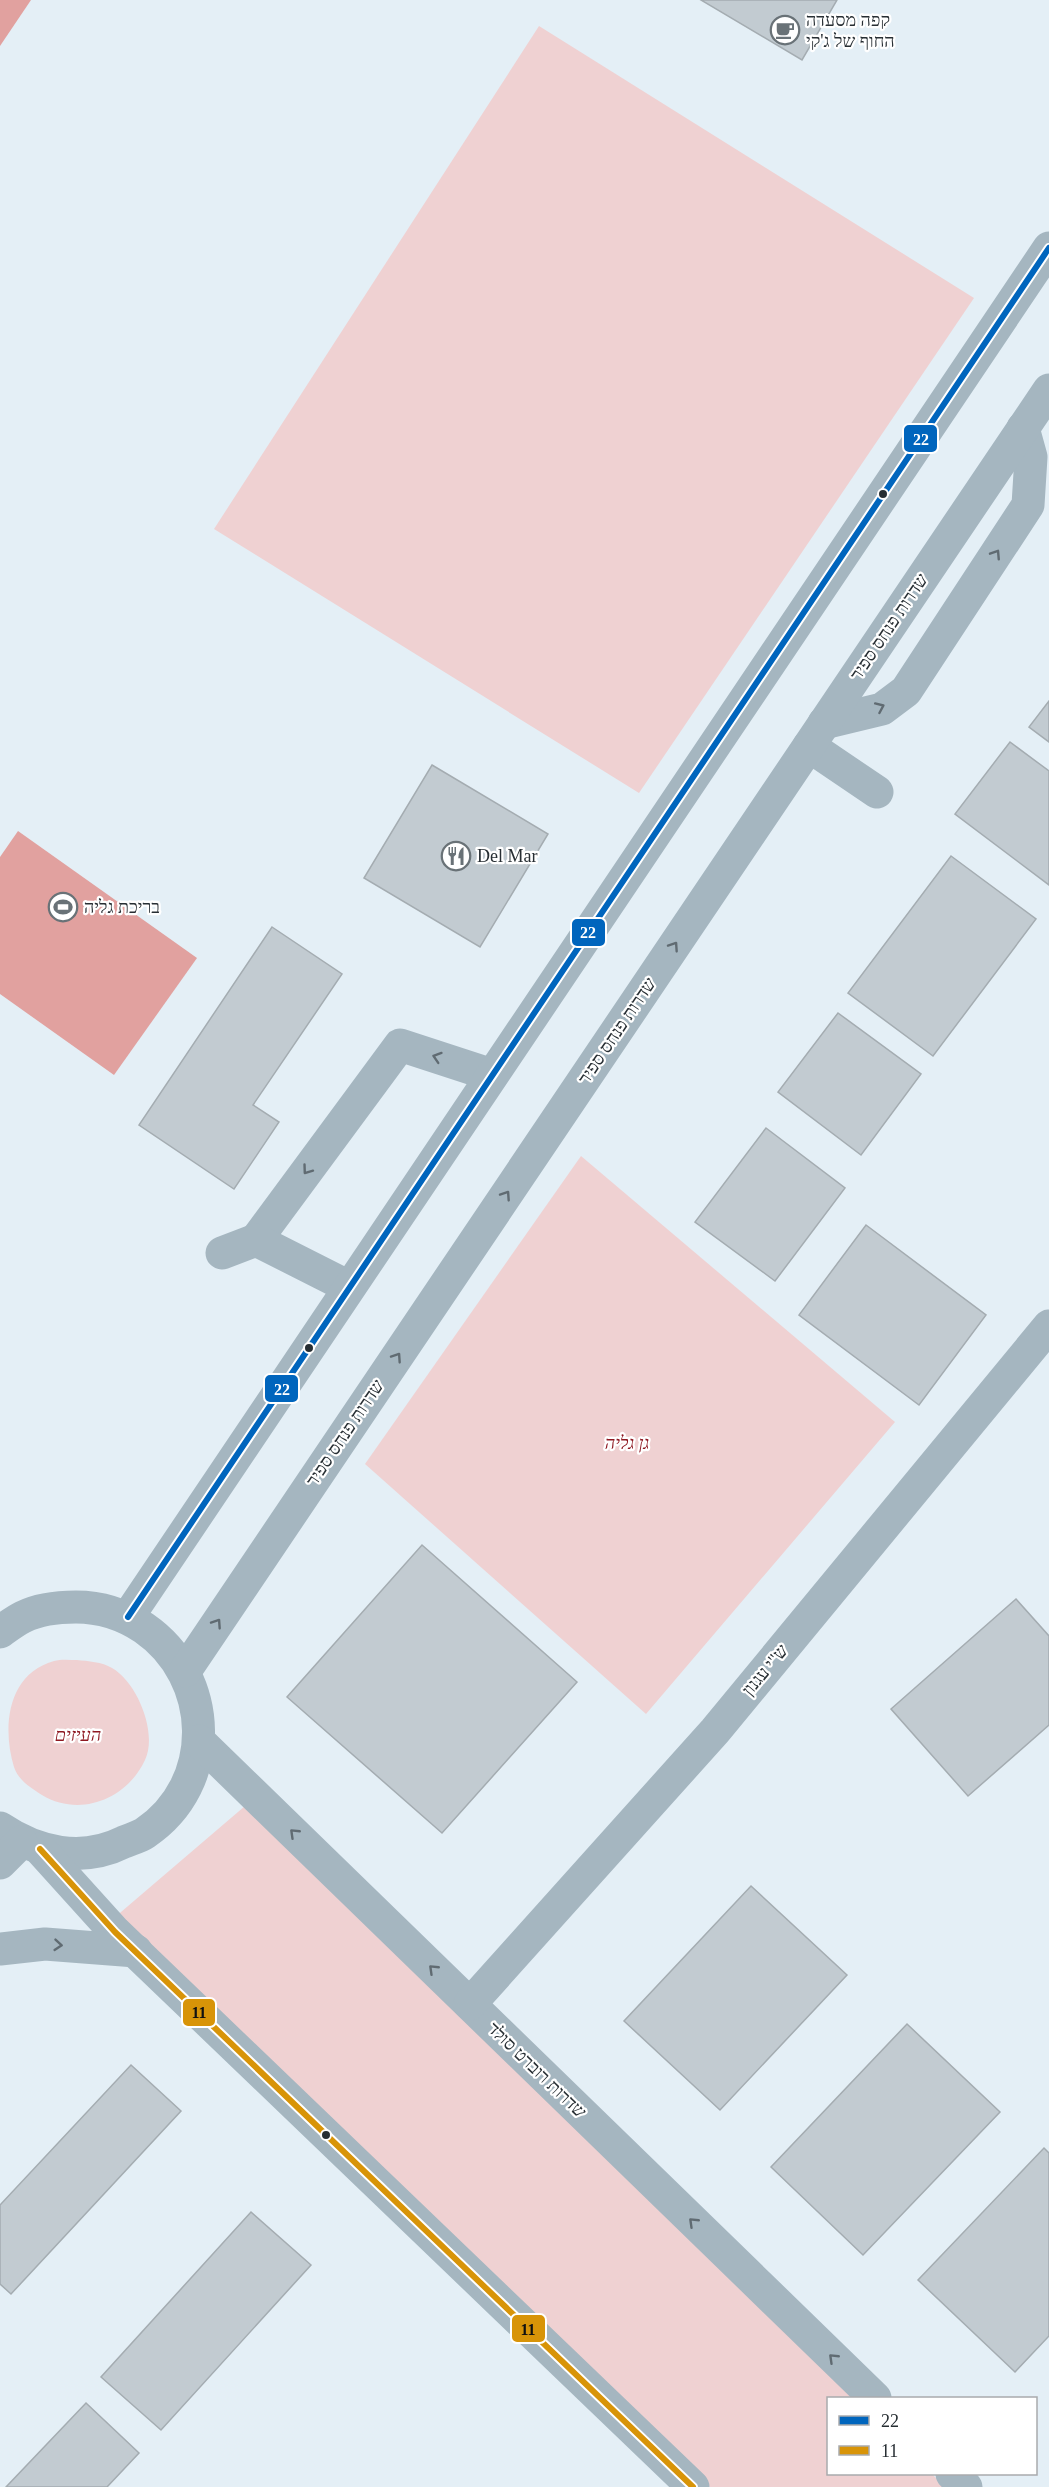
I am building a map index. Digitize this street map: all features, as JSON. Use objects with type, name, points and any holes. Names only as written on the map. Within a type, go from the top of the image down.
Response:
[{"type":"street","points":[[128,1617],[1049,248]]},
{"type":"street","name":"שדרות פנחס ספיר","points":[[184,1671],[1049,390]]},
{"type":"street","points":[[877,792],[816,735],[882,709],[906,691],[1038,494],[1023,428]]},
{"type":"street","points":[[222,1253],[256,1240],[400,1045],[492,1075]]},
{"type":"street","points":[[256,1240],[349,1287]]},
{"type":"street","name":"ש\"י עגנון","points":[[470,2004],[715,1731],[1049,1326]]},
{"type":"street","points":[[0,1632],[23,1617],[58,1607],[93,1607],[128,1617],[160,1640],[184,1671],[197,1705],[199,1741],[191,1776],[172,1808],[145,1833],[112,1848],[76,1854],[15,1845]]},
{"type":"street","name":"שדרות רוברט סולד","points":[[199,1741],[874,2397]]},
{"type":"street","points":[[15,1845],[115,1932],[693,2487]]},
{"type":"street","points":[[0,1949],[45,1944],[136,1952]]},
{"type":"street","points":[[953,2475],[966,2487]]},
{"type":"green space","points":[[539,26],[974,298],[639,793],[214,529]]},
{"type":"green space","name":"גן גליה","points":[[581,1156],[895,1422],[646,1714],[365,1464]]},
{"type":"green space","name":"העיזים","points":[[77,1660],[104,1664],[130,1684],[143,1709],[149,1736],[145,1760],[127,1785],[101,1801],[72,1805],[57,1802],[42,1795],[19,1776],[10,1752],[9,1720],[12,1704],[26,1678],[38,1668],[54,1661]]},
{"type":"green space","points":[[245,1806],[853,2397],[827,2397],[827,2475],[933,2475],[945,2487],[710,2487],[114,1918]]},
{"type":"shaded area","points":[[0,0],[31,0],[0,46]]},
{"type":"shaded area","name":"בריכת גליה","points":[[18,831],[197,958],[114,1075],[0,994],[0,857]]},
{"type":"building","name":"קפה מסעדה החוף של ג'קי","points":[[701,0],[837,0],[802,60]]},
{"type":"building","points":[[1049,701],[1049,742],[1029,727]]},
{"type":"building","points":[[1010,742],[1049,771],[1049,885],[955,814]]},
{"type":"building","name":"Del Mar","points":[[432,765],[548,834],[480,947],[364,878]]},
{"type":"building","points":[[951,856],[1036,919],[933,1056],[848,993]]},
{"type":"building","points":[[272,927],[342,974],[253,1105],[279,1122],[234,1189],[139,1125]]},
{"type":"building","points":[[838,1013],[921,1074],[861,1155],[778,1092]]},
{"type":"building","points":[[766,1128],[845,1188],[775,1281],[695,1222]]},
{"type":"building","points":[[866,1225],[986,1315],[919,1405],[799,1315]]},
{"type":"building","points":[[422,1545],[577,1682],[442,1833],[287,1697]]},
{"type":"building","points":[[1016,1599],[1049,1636],[1049,1725],[968,1796],[891,1709]]},
{"type":"building","points":[[751,1886],[847,1975],[720,2110],[624,2021]]},
{"type":"building","points":[[907,2024],[1000,2112],[863,2255],[771,2167]]},
{"type":"building","points":[[131,2065],[181,2111],[11,2294],[0,2284],[0,2205]]},
{"type":"building","points":[[1044,2148],[1049,2153],[1049,2336],[1015,2372],[918,2280]]},
{"type":"building","points":[[251,2212],[311,2265],[161,2430],[101,2377]]},
{"type":"building","points":[[86,2403],[139,2453],[107,2487],[6,2487]]},
{"type":"transit line","name":"22","points":[[128,1617],[1049,248]]},
{"type":"transit line","name":"11","points":[[40,1849],[115,1932],[693,2487]]},
{"type":"place","name":"קפה מסעדה החוף של ג'קי","points":[[785,30]]},
{"type":"place","name":"Del Mar","points":[[456,856]]},
{"type":"place","name":"בריכת גליה","points":[[63,907]]}]
